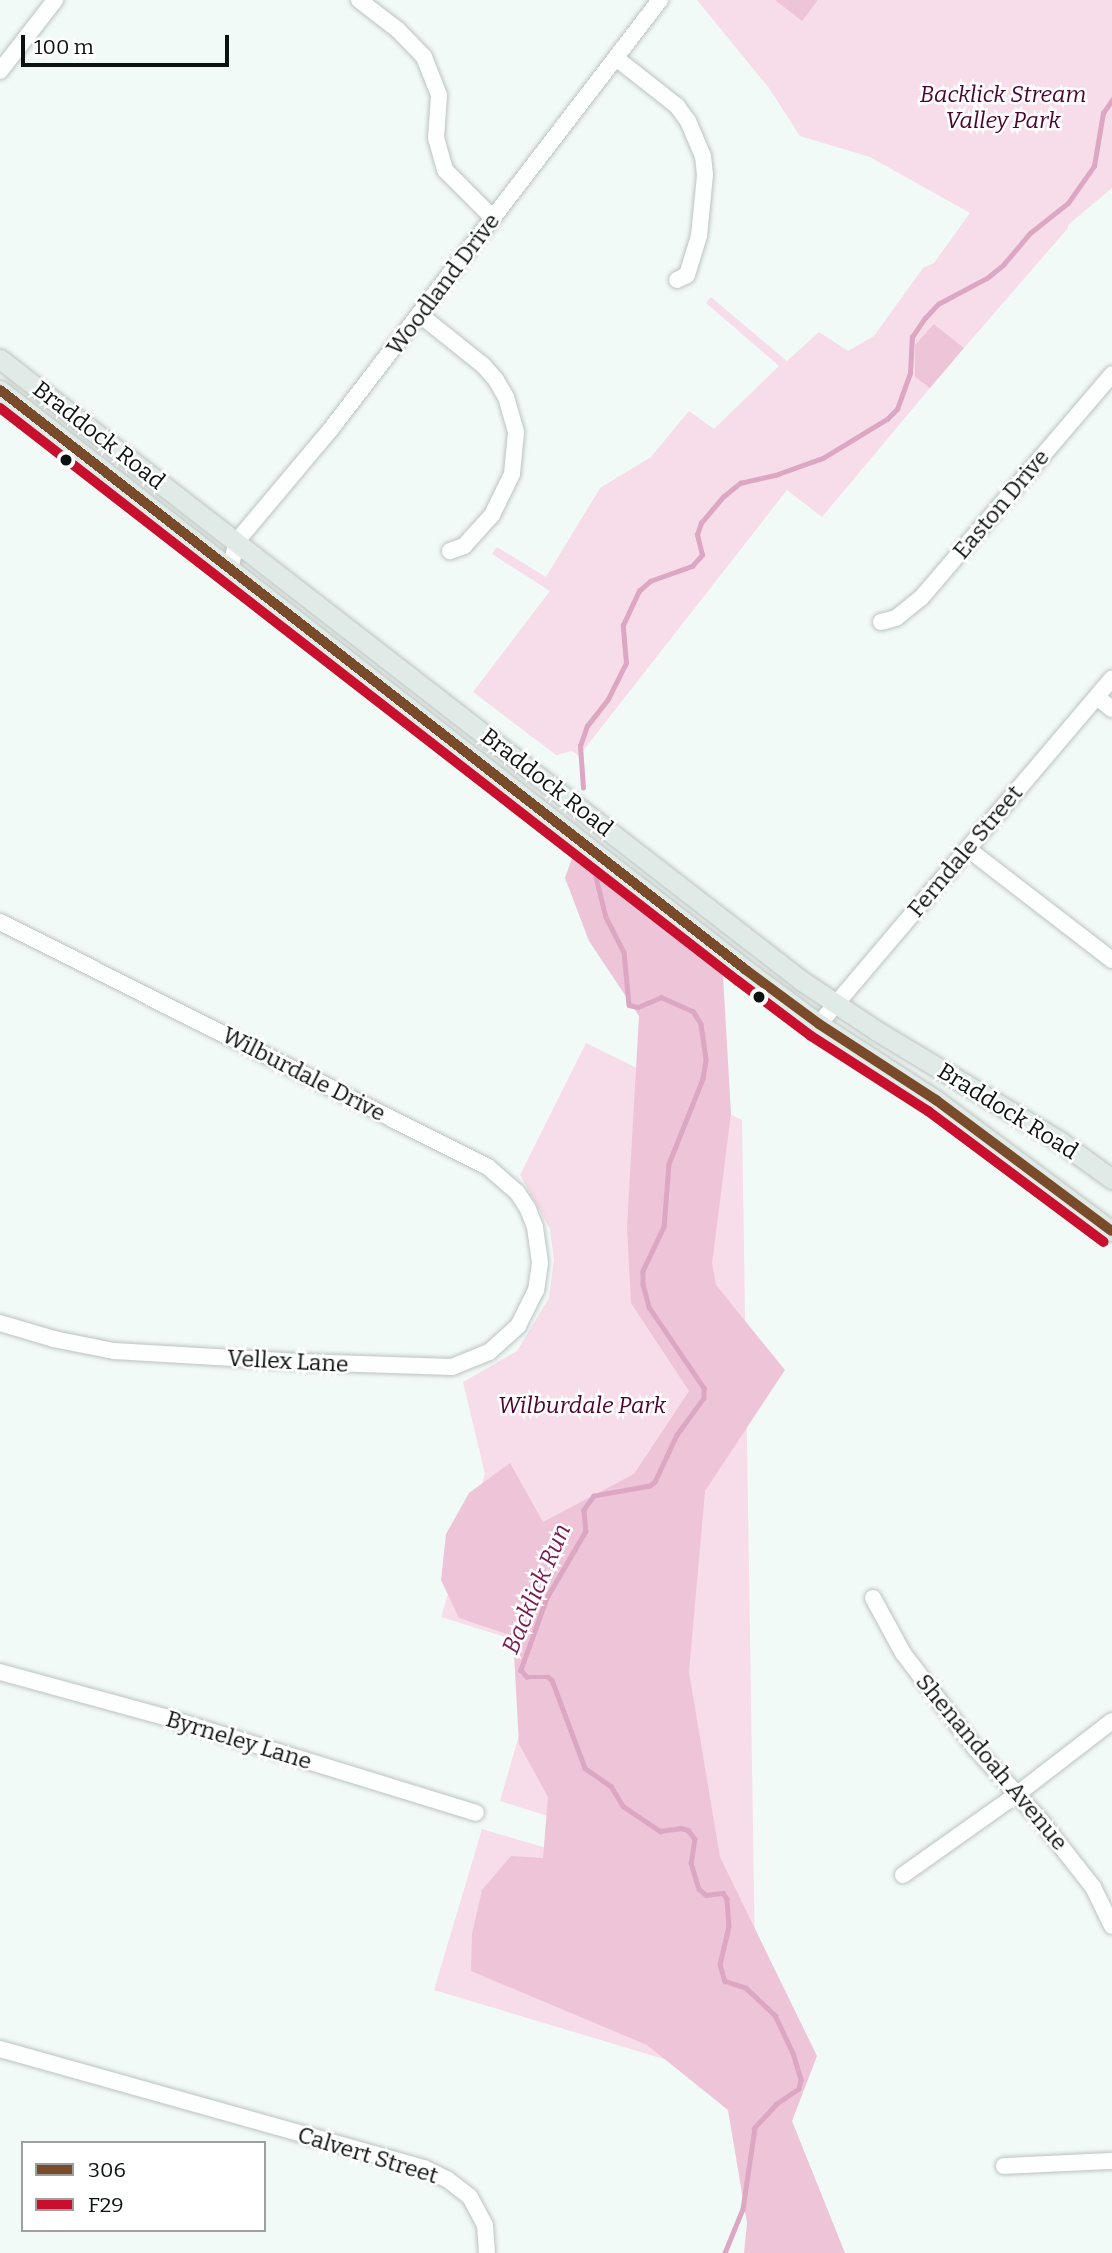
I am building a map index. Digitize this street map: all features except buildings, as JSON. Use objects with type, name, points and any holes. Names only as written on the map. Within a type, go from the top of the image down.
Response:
[{"type":"main road","name":"Braddock Road","points":[[0,359],[768,955],[836,1004],[1058,1140],[1112,1179]]},
{"type":"main road","name":"Braddock Road","points":[[0,390],[819,1024],[936,1100],[1112,1231]]},
{"type":"street","points":[[359,0],[398,30],[424,57],[439,95],[436,138],[445,170],[493,218]]},
{"type":"street","name":"Woodland Drive","points":[[230,569],[237,541],[331,429],[660,0]]},
{"type":"street","points":[[0,71],[52,1]]},
{"type":"street","points":[[616,58],[677,106],[688,121],[703,156],[705,175],[699,236],[687,275],[677,280]]},
{"type":"street","points":[[419,314],[483,365],[496,380],[506,397],[516,433],[512,474],[492,515],[464,546],[450,551]]},
{"type":"street","name":"Easton Drive","points":[[881,622],[896,618],[921,598],[1112,374]]},
{"type":"street","name":"Ferndale Street","points":[[819,1024],[1112,679]]},
{"type":"street","points":[[1097,697],[1112,709]]},
{"type":"street","points":[[968,849],[1112,960]]},
{"type":"street","name":"Wilburdale Drive","points":[[0,922],[488,1167],[517,1192],[528,1209],[539,1245],[538,1282]]},
{"type":"street","name":"Vellex Lane","points":[[0,1323],[54,1339],[114,1351],[438,1368],[471,1361],[504,1341],[528,1310],[538,1282]]},
{"type":"street","name":"Shenandoah Avenue","points":[[873,1598],[903,1653],[1016,1796],[1076,1864],[1093,1887],[1112,1926]]},
{"type":"street","name":"Byrneley Lane","points":[[0,1672],[168,1718],[476,1813]]},
{"type":"street","points":[[903,1875],[1016,1796],[1112,1721]]},
{"type":"street","name":"Calvert Street","points":[[0,2049],[424,2168],[447,2179],[470,2197],[485,2225],[487,2253]]},
{"type":"street","points":[[1004,2165],[1112,2161]]},
{"type":"green space","name":"Backlick Stream Valley Park","points":[[697,0],[1112,0],[1112,188],[1068,225],[964,348],[934,324],[930,388],[822,517],[787,490],[579,756],[572,751],[556,755],[473,692],[550,591],[492,554],[497,547],[546,577],[600,488],[651,457],[689,411],[714,429],[779,366],[706,303],[711,297],[787,361],[819,332],[848,351],[874,336],[923,268],[934,263],[970,213],[870,157],[800,136],[769,88]]},
{"type":"green space","name":"Wilburdale Park","points":[[586,1043],[742,1120],[757,2087],[434,1990],[482,1829],[587,1860],[595,1831],[500,1801],[544,1649],[441,1617],[485,1474],[463,1382],[517,1351],[549,1298],[554,1260],[550,1229],[520,1175]]},
{"type":"shaded area","points":[[775,0],[818,0],[802,21]]},
{"type":"shaded area","points":[[934,324],[964,348],[930,388],[915,377],[915,345]]},
{"type":"shaded area","points":[[572,858],[625,894],[723,976],[731,1113],[712,1264],[716,1285],[785,1370],[705,1491],[689,1672],[720,1857],[817,2056],[792,2121],[845,2253],[744,2253],[747,2223],[728,2110],[647,2045],[471,1971],[472,1934],[482,1890],[511,1856],[543,1858],[548,1797],[519,1744],[513,1636],[459,1618],[441,1580],[446,1534],[469,1493],[510,1463],[543,1522],[634,1474],[689,1391],[631,1303],[627,1227],[639,1016],[589,941],[565,878]]},
{"type":"waterway","name":"Backlick Run","points":[[583,788],[580,746],[587,726],[608,699],[626,663],[623,625],[639,591],[650,581],[692,566],[702,555],[697,535],[701,523],[724,496],[740,483],[778,474],[823,458],[887,419],[897,409],[910,373],[912,337],[925,318],[938,304],[987,278],[1003,265],[1030,233],[1068,203],[1094,166],[1103,113],[1112,100]]},
{"type":"waterway","name":"Backlick Run","points":[[596,877],[606,917],[624,952],[629,1005],[638,1007],[661,997],[693,1011],[701,1024],[706,1060],[703,1079],[669,1164],[664,1227],[643,1271],[643,1284],[649,1307],[704,1388],[704,1398],[677,1435],[655,1482],[650,1486],[594,1496],[584,1510],[586,1531],[547,1598],[521,1670],[527,1677],[548,1677],[552,1680],[585,1768],[611,1786],[623,1806],[660,1831],[681,1828],[688,1830],[695,1839],[691,1863],[699,1889],[706,1895],[723,1893],[727,1899],[729,1926],[720,1964],[725,1981],[746,1988],[775,2015],[793,2053],[801,2080],[799,2089],[777,2104],[755,2128],[743,2209],[725,2253]]},
{"type":"transit line","name":"306","points":[[0,390],[746,970],[819,1024],[936,1100],[1112,1231]]},
{"type":"transit line","name":"F29","points":[[0,408],[738,981],[811,1036],[928,1111],[1104,1242]]}]
